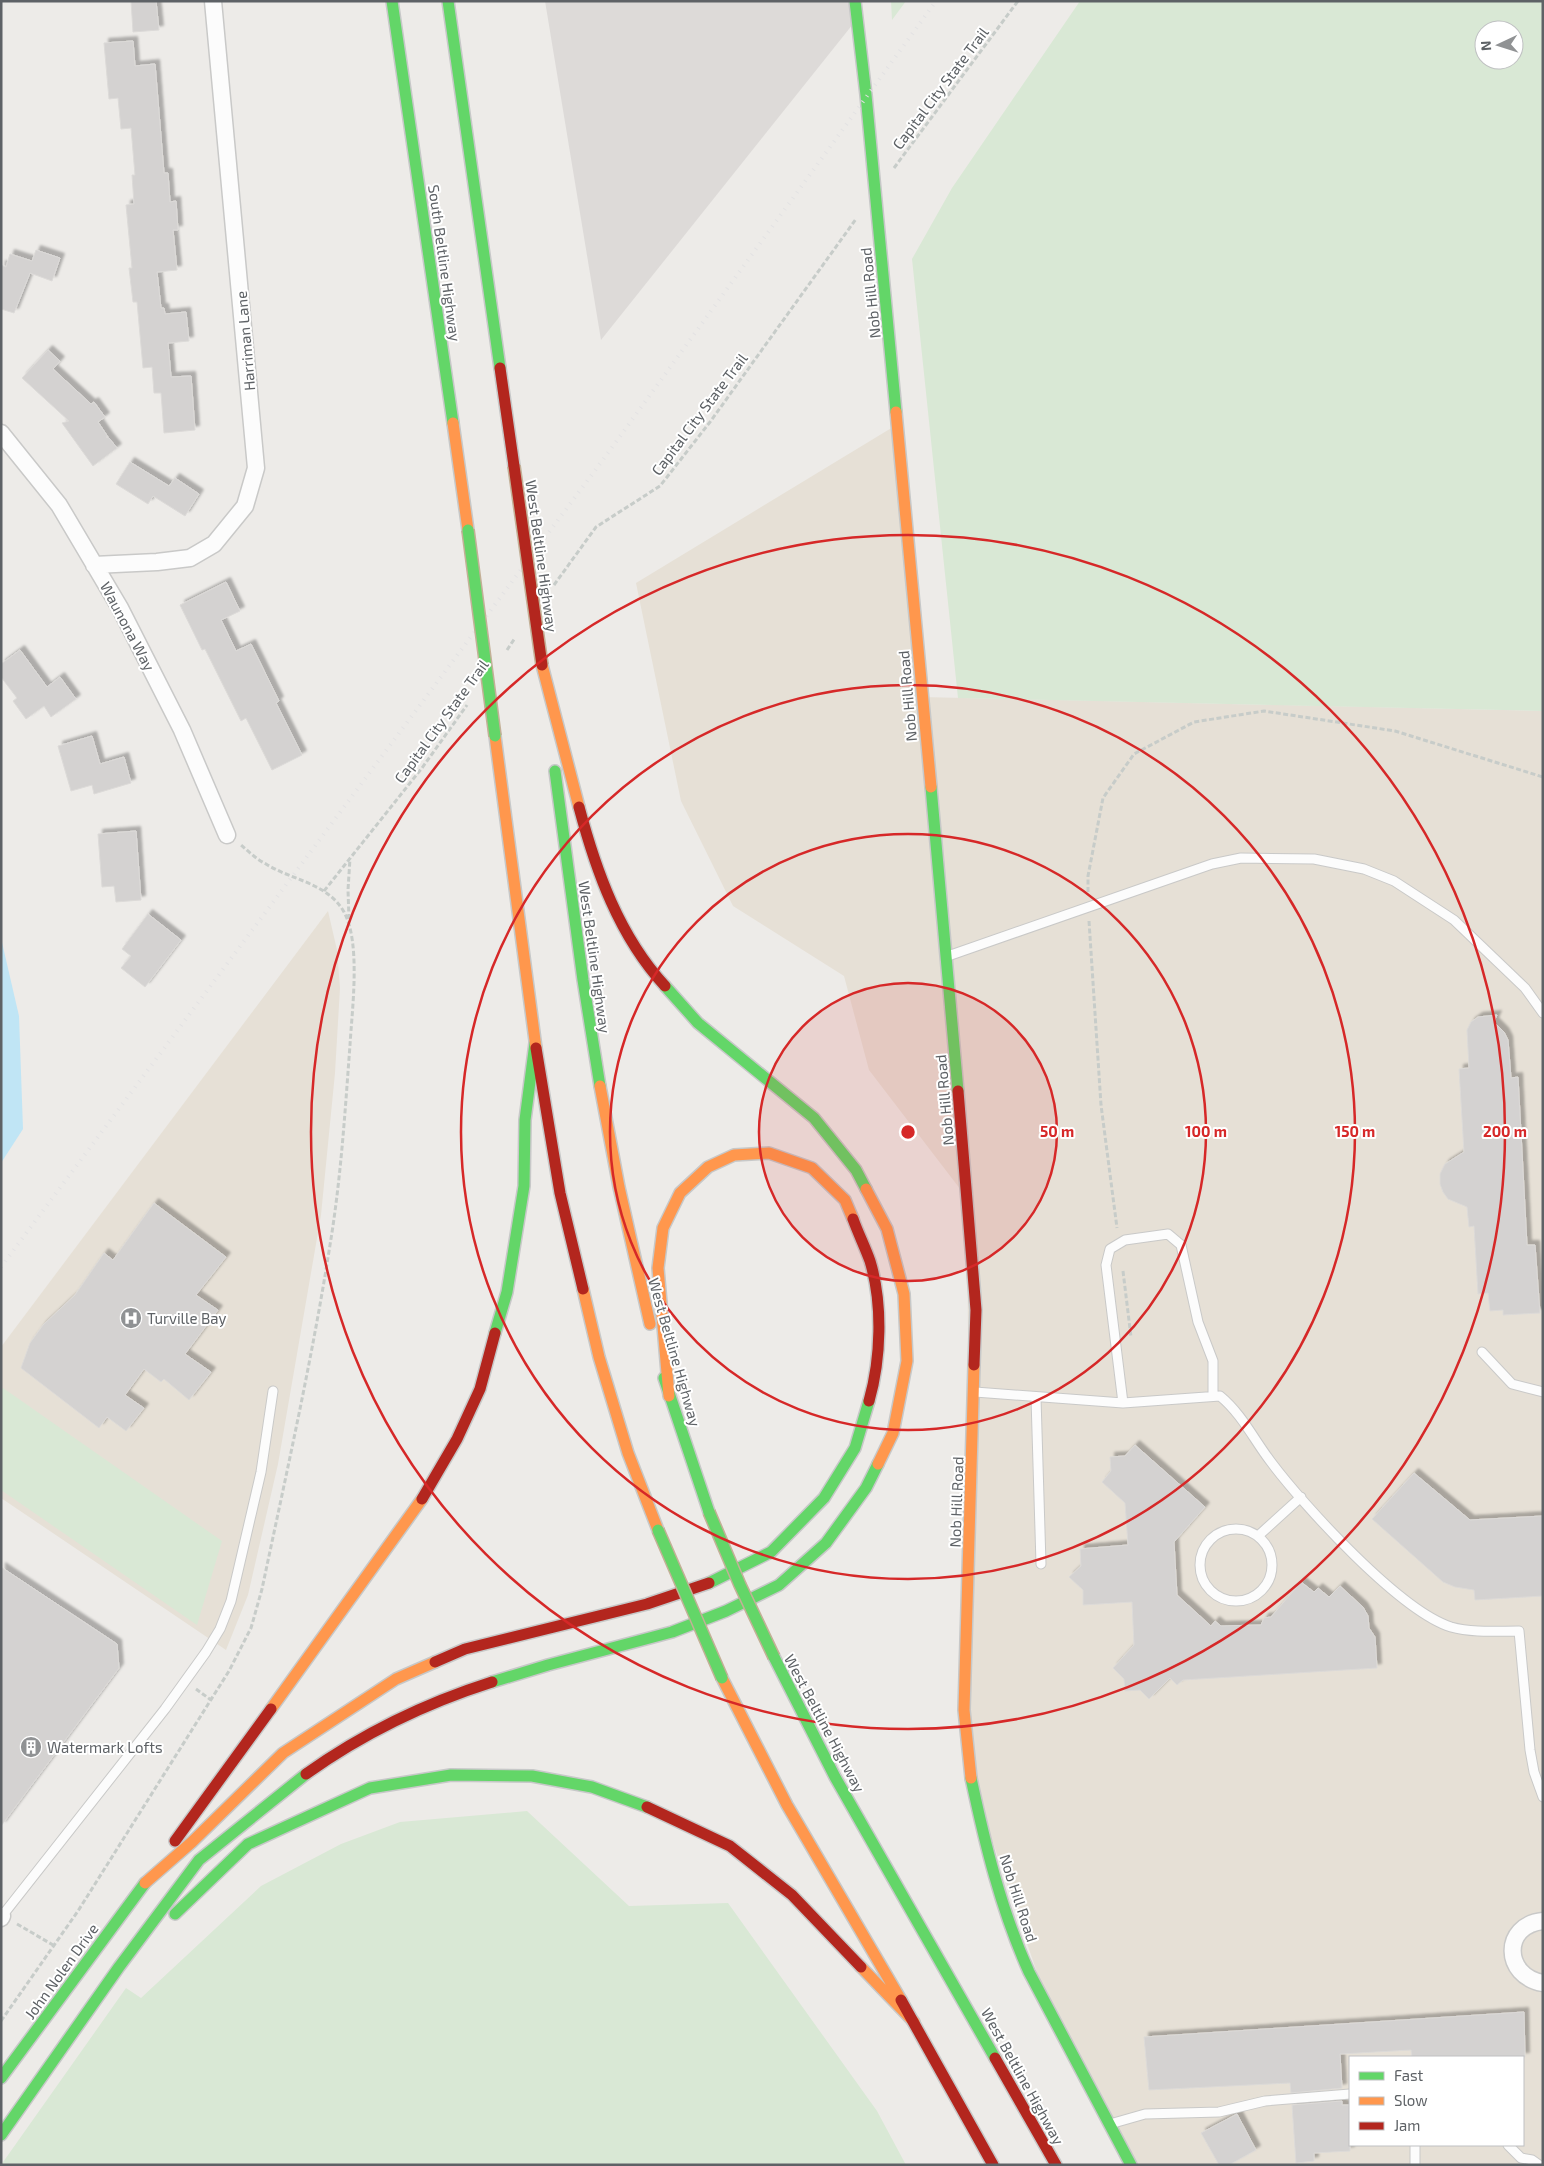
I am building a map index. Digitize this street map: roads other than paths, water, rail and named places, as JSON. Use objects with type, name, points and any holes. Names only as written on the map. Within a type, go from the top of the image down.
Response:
[{"type":"main road","name":"South Beltline Highway","points":[[392,1],[468,530],[535,1043]]},
{"type":"main road","name":"West Beltline Highway","points":[[448,1],[542,665],[574,922],[596,1070],[637,1272],[669,1396],[709,1512],[740,1585],[774,1657],[835,1777],[1056,2165]]},
{"type":"main road","name":"Nob Hill Road","points":[[855,1],[894,384],[976,1310],[964,1710],[971,1778],[989,1854],[1017,1945],[1029,1972],[1131,2165]]},
{"type":"main road","points":[[1,2135],[82,2018],[199,1860],[292,1784],[334,1754],[408,1714],[468,1690],[548,1664],[672,1632],[726,1611],[778,1585],[826,1543],[866,1488],[893,1433],[907,1361],[904,1294],[886,1229],[856,1170],[814,1118],[698,1023],[651,971],[616,914],[591,851],[542,665]]},
{"type":"main road","points":[[535,1043],[560,1193],[600,1357],[628,1452],[658,1530],[722,1678],[787,1805],[914,2022],[993,2165]]},
{"type":"main road","points":[[145,1883],[426,1494],[457,1439],[480,1389],[512,1273],[524,1186],[525,1120],[535,1043]]},
{"type":"main road","points":[[145,1883],[192,1842],[283,1752],[396,1679],[465,1649],[647,1604],[717,1580],[771,1552],[824,1498],[855,1448],[874,1380],[879,1315],[870,1262],[845,1200],[812,1168],[769,1153],[734,1155],[708,1167],[680,1193],[663,1228],[658,1268],[669,1396]]},
{"type":"main road","points":[[119,1967],[248,1844],[370,1788],[451,1775],[532,1776],[592,1787],[660,1812],[730,1846],[792,1895],[914,2022]]},
{"type":"main road","name":"John Nolen Drive","points":[[1,2078],[145,1883]]},
{"type":"street","name":"Harriman Lane","points":[[94,565],[190,558],[214,544],[245,506],[256,468],[213,1]]},
{"type":"street","name":"Waunona Way","points":[[1,434],[59,505],[120,608],[182,730],[227,835]]},
{"type":"street","points":[[1543,1921],[1528,1925],[1520,1931],[1512,1949],[1516,1967],[1523,1976],[1532,1981],[1543,1983]]},
{"type":"lane","points":[[946,957],[1212,864],[1241,858],[1314,859],[1364,869],[1394,881],[1454,920],[1525,988],[1543,1013]]},
{"type":"lane","points":[[1123,1403],[1106,1265],[1110,1249],[1125,1240],[1168,1234],[1181,1245],[1198,1322],[1213,1361],[1213,1395]]},
{"type":"lane","points":[[1482,1352],[1512,1384],[1543,1392]]},
{"type":"lane","points":[[2,1917],[165,1709],[206,1652],[220,1628],[231,1601],[260,1477],[273,1391]]},
{"type":"lane","points":[[975,1392],[1123,1403],[1213,1395],[1220,1396],[1232,1406],[1271,1462],[1301,1497],[1370,1570],[1421,1612],[1451,1626],[1481,1631],[1519,1631],[1530,1750],[1534,1772],[1543,1797]]},
{"type":"lane","points":[[1036,1398],[1042,1564]]},
{"type":"lane","points":[[1258,1536],[1301,1497]]},
{"type":"lane","points":[[1235,1529],[1247,1530],[1258,1536],[1266,1544],[1271,1554],[1270,1576],[1265,1586],[1257,1594],[1247,1599],[1236,1601],[1225,1599],[1214,1593],[1206,1584],[1201,1560],[1205,1548],[1212,1538],[1223,1532],[1235,1529]]},
{"type":"lane","points":[[1110,2124],[1145,2114],[1219,2112],[1265,2101],[1349,2094]]},
{"type":"lane","points":[[1415,2146],[1416,2165]]},
{"type":"lane","points":[[1509,2146],[1520,2158],[1532,2160],[1538,2165]]},
{"type":"water","points":[[1,938],[19,1016],[23,1129],[1,1163]]},
{"type":"railway","points":[[1,1267],[605,457],[936,1]]},
{"type":"place","name":"Turville Bay","points":[[131,1318]]},
{"type":"place","name":"Watermark Lofts","points":[[31,1747]]}]
